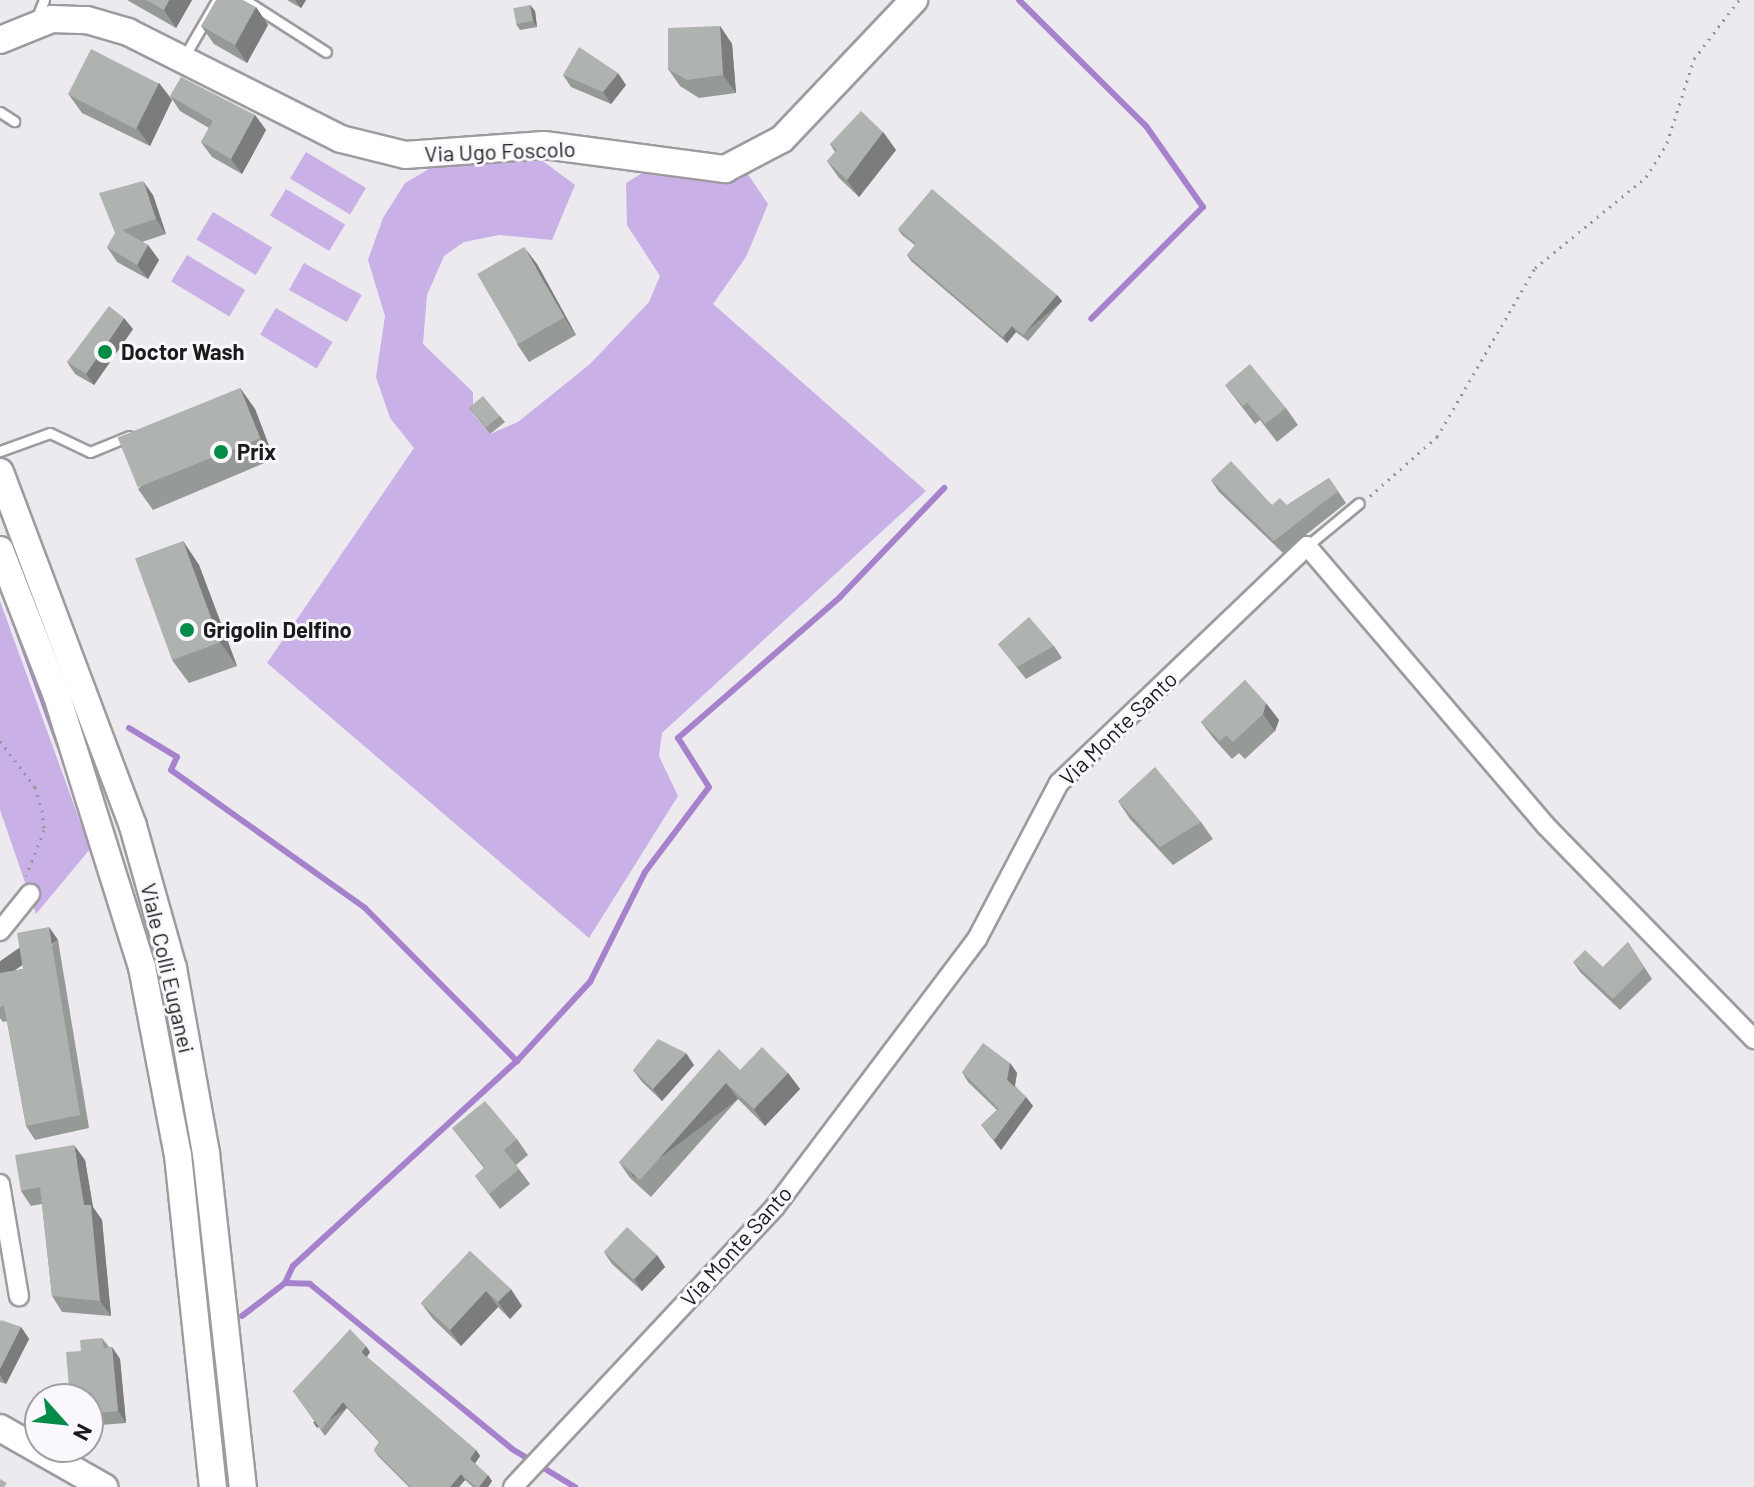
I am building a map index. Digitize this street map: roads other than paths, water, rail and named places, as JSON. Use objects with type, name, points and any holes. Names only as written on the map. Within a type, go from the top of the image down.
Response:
[{"type":"main road","name":"Via Ugo Foscolo","points":[[0,40],[36,25],[87,20],[183,60],[375,149],[437,156],[558,146],[725,169],[782,139],[914,0]]},
{"type":"main road","name":"Viale Colli Euganei","points":[[0,472],[133,826],[173,968],[208,1168],[240,1487]]},
{"type":"main road","name":"Viale Colli Euganei","points":[[0,550],[57,696],[142,967],[178,1155],[213,1487]]},
{"type":"main road","points":[[0,1428],[104,1486]]},
{"type":"main road","points":[[226,1487],[240,1487]]},
{"type":"street","points":[[1307,546],[1546,826],[1754,1039]]},
{"type":"street","name":"Via Monte Santo","points":[[513,1487],[775,1207],[977,939],[1059,783],[1307,546]]},
{"type":"street","points":[[0,931],[24,890]]},
{"type":"street","points":[[0,1184],[19,1296]]},
{"type":"lane","points":[[36,25],[33,16],[44,0]]},
{"type":"lane","points":[[183,60],[217,0]]},
{"type":"lane","points":[[245,0],[326,52]]},
{"type":"lane","points":[[0,112],[14,121]]},
{"type":"lane","points":[[0,451],[50,433],[90,452],[149,429]]},
{"type":"lane","points":[[1307,546],[1359,503]]},
{"type":"waterway","points":[[1019,0],[1146,126],[1203,207],[1091,319]]},
{"type":"waterway","points":[[285,1283],[293,1266],[517,1061],[590,982],[645,872],[709,787],[678,738],[840,597],[944,488]]},
{"type":"waterway","points":[[14,620],[59,745]]},
{"type":"waterway","points":[[129,728],[177,757],[171,770],[365,908],[517,1061]]},
{"type":"waterway","points":[[242,1316],[285,1283],[310,1284],[512,1449],[575,1487]]},
{"type":"place","name":"Doctor Wash","points":[[105,352]]},
{"type":"place","name":"Prix","points":[[221,452]]},
{"type":"place","name":"Grigolin Delfino","points":[[187,630]]}]
